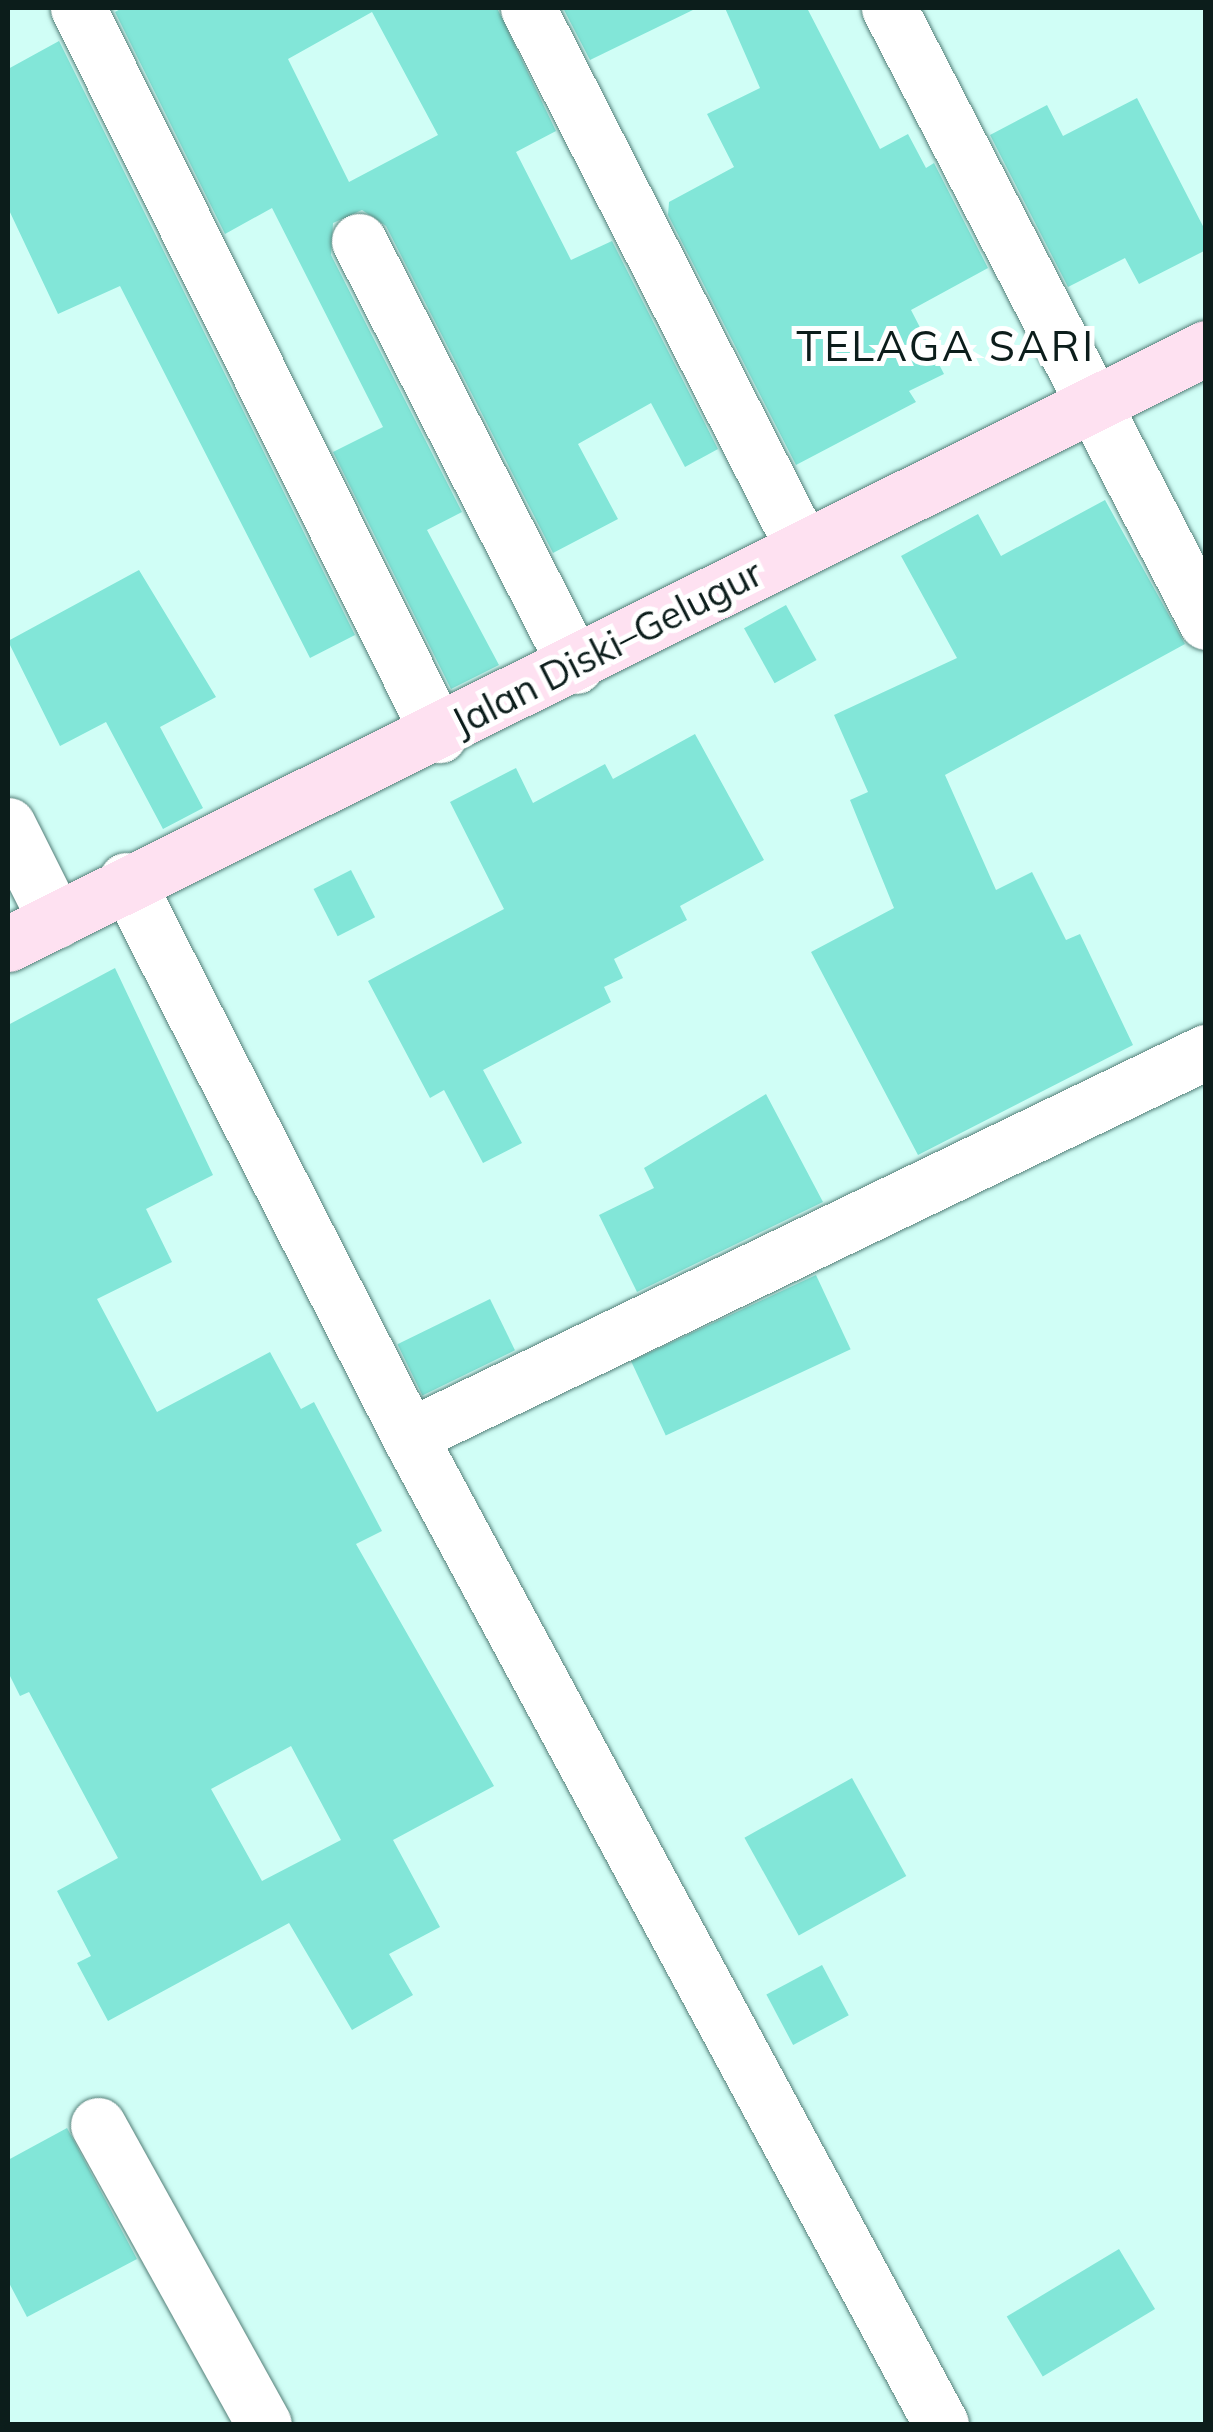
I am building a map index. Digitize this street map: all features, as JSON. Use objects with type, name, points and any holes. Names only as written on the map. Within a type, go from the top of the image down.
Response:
[{"type":"main road","name":"Jalan Diski–Gelugur","points":[[8,944],[126,880],[439,735],[802,546],[1206,348]]},
{"type":"street","points":[[78,8],[439,735]]},
{"type":"street","points":[[528,8],[802,546]]},
{"type":"street","points":[[889,8],[1206,622]]},
{"type":"street","points":[[359,240],[576,666]]},
{"type":"street","points":[[8,825],[56,921]]},
{"type":"street","points":[[126,880],[410,1436],[941,2424]]},
{"type":"street","points":[[410,1436],[1206,1052]]},
{"type":"street","points":[[98,2126],[264,2424]]},
{"type":"building","points":[[122,8],[497,8],[556,131],[516,152],[571,260],[612,241],[718,449],[685,467],[651,403],[578,444],[618,519],[553,553],[386,226],[362,210],[333,223],[331,255],[462,512],[427,530],[499,665],[451,689],[333,452],[383,427],[272,208],[225,234],[115,12]],"holes":[[[372,12],[438,135],[349,182],[288,59]]]},
{"type":"building","points":[[563,8],[697,8],[590,60]]},
{"type":"building","points":[[725,8],[807,8],[880,149],[908,134],[926,168],[934,163],[988,268],[911,310],[944,374],[909,391],[916,402],[796,465],[668,215],[669,202],[734,167],[707,114],[760,88]]},
{"type":"building","points":[[59,41],[355,635],[310,658],[120,286],[58,314],[8,208],[8,69]]},
{"type":"building","points":[[1137,98],[1206,232],[1206,250],[1139,284],[1125,258],[1068,287],[990,135],[1047,105],[1063,136]]},
{"type":"building","points":[[1105,500],[1185,644],[945,775],[996,890],[1032,872],[1066,940],[1080,934],[1133,1045],[918,1155],[811,952],[894,908],[850,800],[868,792],[834,715],[957,658],[901,556],[978,514],[1001,556]]},
{"type":"building","points":[[139,570],[216,697],[160,727],[203,808],[163,829],[106,722],[60,746],[8,641]]},
{"type":"building","points":[[786,605],[817,660],[775,683],[744,628]]},
{"type":"building","points":[[695,734],[764,860],[680,906],[687,920],[614,959],[623,978],[604,987],[611,1002],[483,1070],[522,1143],[483,1163],[444,1090],[430,1098],[368,981],[504,909],[450,802],[516,768],[533,803],[605,764],[613,779]]},
{"type":"building","points":[[351,870],[375,917],[338,936],[314,889]]},
{"type":"building","points":[[115,968],[213,1175],[146,1209],[172,1262],[97,1299],[157,1412],[270,1352],[301,1409],[314,1402],[382,1531],[356,1544],[494,1786],[393,1840],[440,1927],[389,1954],[413,1995],[352,2030],[289,1923],[108,2021],[77,1963],[91,1956],[57,1891],[118,1858],[29,1692],[20,1696],[8,1672],[8,1025]],"holes":[[[291,1746],[341,1840],[262,1881],[211,1789]]]},
{"type":"building","points":[[766,1094],[823,1202],[637,1292],[599,1215],[654,1188],[644,1168]]},
{"type":"building","points":[[816,1275],[851,1349],[666,1436],[631,1361]]},
{"type":"building","points":[[490,1299],[515,1350],[422,1395],[397,1344]]},
{"type":"building","points":[[852,1778],[906,1876],[799,1936],[744,1838]]},
{"type":"building","points":[[822,1965],[849,2015],[793,2045],[766,1995]]},
{"type":"building","points":[[67,2128],[137,2259],[27,2317],[8,2281],[8,2160]]},
{"type":"building","points":[[1119,2249],[1155,2309],[1043,2376],[1007,2316]]},
{"type":"district","name":"TELAGA SARI","points":[[946,346]]}]
